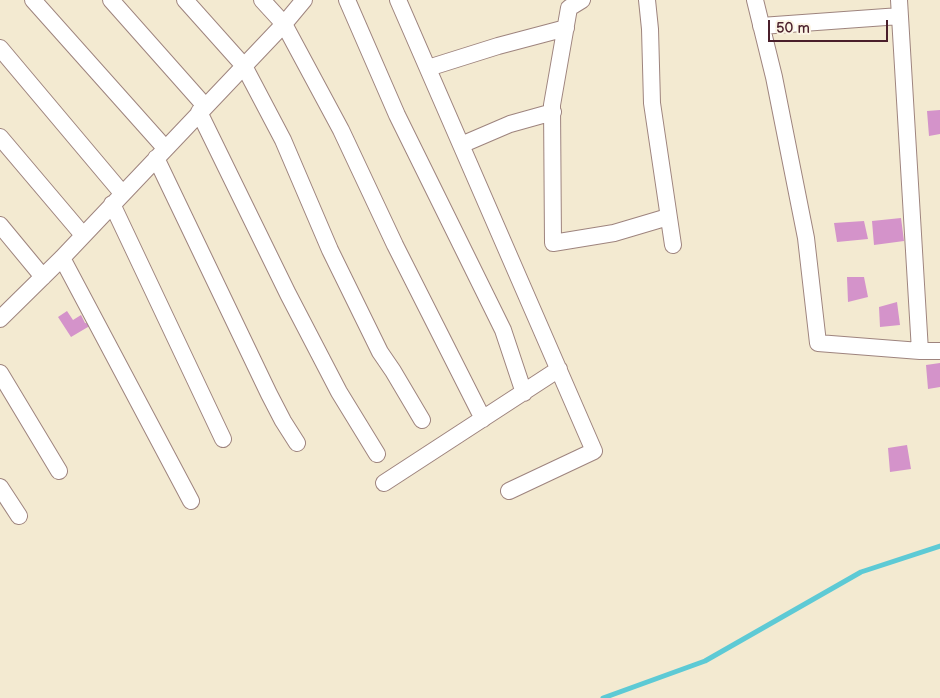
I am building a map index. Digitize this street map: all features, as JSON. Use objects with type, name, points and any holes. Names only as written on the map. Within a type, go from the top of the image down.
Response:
[{"type":"street","points":[[32,0],[160,153],[269,394],[283,421],[297,442]]},
{"type":"street","points":[[111,0],[202,109],[288,294],[340,392],[377,454]]},
{"type":"street","points":[[185,0],[244,66],[283,140],[330,250],[380,352],[422,420]]},
{"type":"street","points":[[262,0],[284,24],[341,130],[394,245],[483,418]]},
{"type":"street","points":[[0,319],[62,258],[284,24],[304,0]]},
{"type":"street","points":[[347,0],[397,115],[503,330],[524,393]]},
{"type":"street","points":[[398,0],[594,450],[509,491]]},
{"type":"street","points":[[582,0],[569,8],[552,112],[553,243],[614,233],[668,217]]},
{"type":"street","points":[[647,0],[650,29],[652,103],[673,245]]},
{"type":"street","points":[[755,0],[774,77],[806,238],[818,343],[920,352],[940,351]]},
{"type":"street","points":[[762,26],[900,8],[920,352]]},
{"type":"street","points":[[428,68],[498,46],[566,28]]},
{"type":"street","points":[[0,48],[118,199],[223,439]]},
{"type":"street","points":[[461,144],[510,124],[552,112]]},
{"type":"street","points":[[0,137],[83,235]]},
{"type":"street","points":[[0,225],[43,277]]},
{"type":"street","points":[[62,258],[190,501]]},
{"type":"street","points":[[384,483],[559,369]]},
{"type":"street","points":[[0,372],[59,471]]},
{"type":"street","points":[[0,487],[19,516]]},
{"type":"building","points":[[940,110],[940,134],[929,136],[927,111]]},
{"type":"building","points":[[901,218],[904,241],[874,245],[872,221]]},
{"type":"building","points":[[864,221],[868,239],[837,242],[834,223]]},
{"type":"building","points":[[847,277],[864,277],[868,297],[848,302]]},
{"type":"building","points":[[897,302],[900,325],[880,327],[879,307]]},
{"type":"building","points":[[67,311],[73,320],[81,315],[85,323],[93,324],[71,337],[58,317]]},
{"type":"building","points":[[940,363],[940,387],[928,389],[926,365]]},
{"type":"building","points":[[907,445],[911,469],[890,472],[888,448]]},
{"type":"waterway","points":[[603,698],[705,661],[861,572],[940,546]]}]
